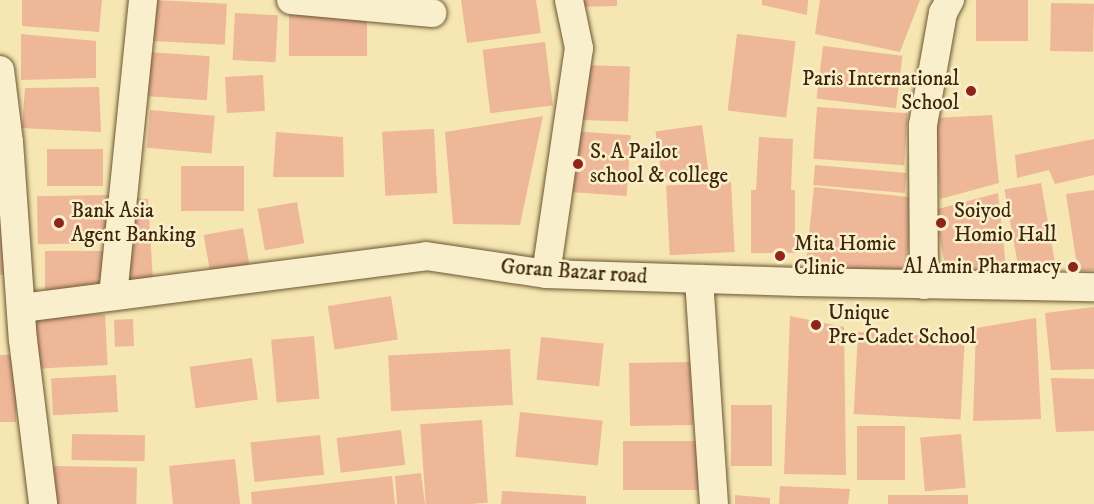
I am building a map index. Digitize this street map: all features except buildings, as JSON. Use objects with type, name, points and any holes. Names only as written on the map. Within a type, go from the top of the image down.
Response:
[{"type":"street","points":[[113,296],[143,0]]},
{"type":"street","points":[[291,0],[432,13]]},
{"type":"street","points":[[546,274],[579,48],[569,0]]},
{"type":"street","points":[[924,285],[923,125],[943,13],[950,0]]},
{"type":"street","points":[[0,70],[22,308],[11,341],[43,504]]},
{"type":"street","name":"Goran Bazar road","points":[[22,308],[426,256],[546,274],[924,285],[1094,287]]},
{"type":"street","points":[[699,279],[714,504]]},
{"type":"place","name":"Paris International School","points":[[971,91]]},
{"type":"place","name":"S. A Pailot school & college","points":[[578,164]]},
{"type":"place","name":"Bank Asia Agent Banking","points":[[59,223]]},
{"type":"place","name":"Soiyod Homio Hall","points":[[941,223]]},
{"type":"place","name":"Mita Homie Clinic","points":[[780,256]]},
{"type":"place","name":"Al Amin Pharmacy","points":[[1073,267]]},
{"type":"place","name":"Unique Pre-Cadet School","points":[[816,325]]}]
